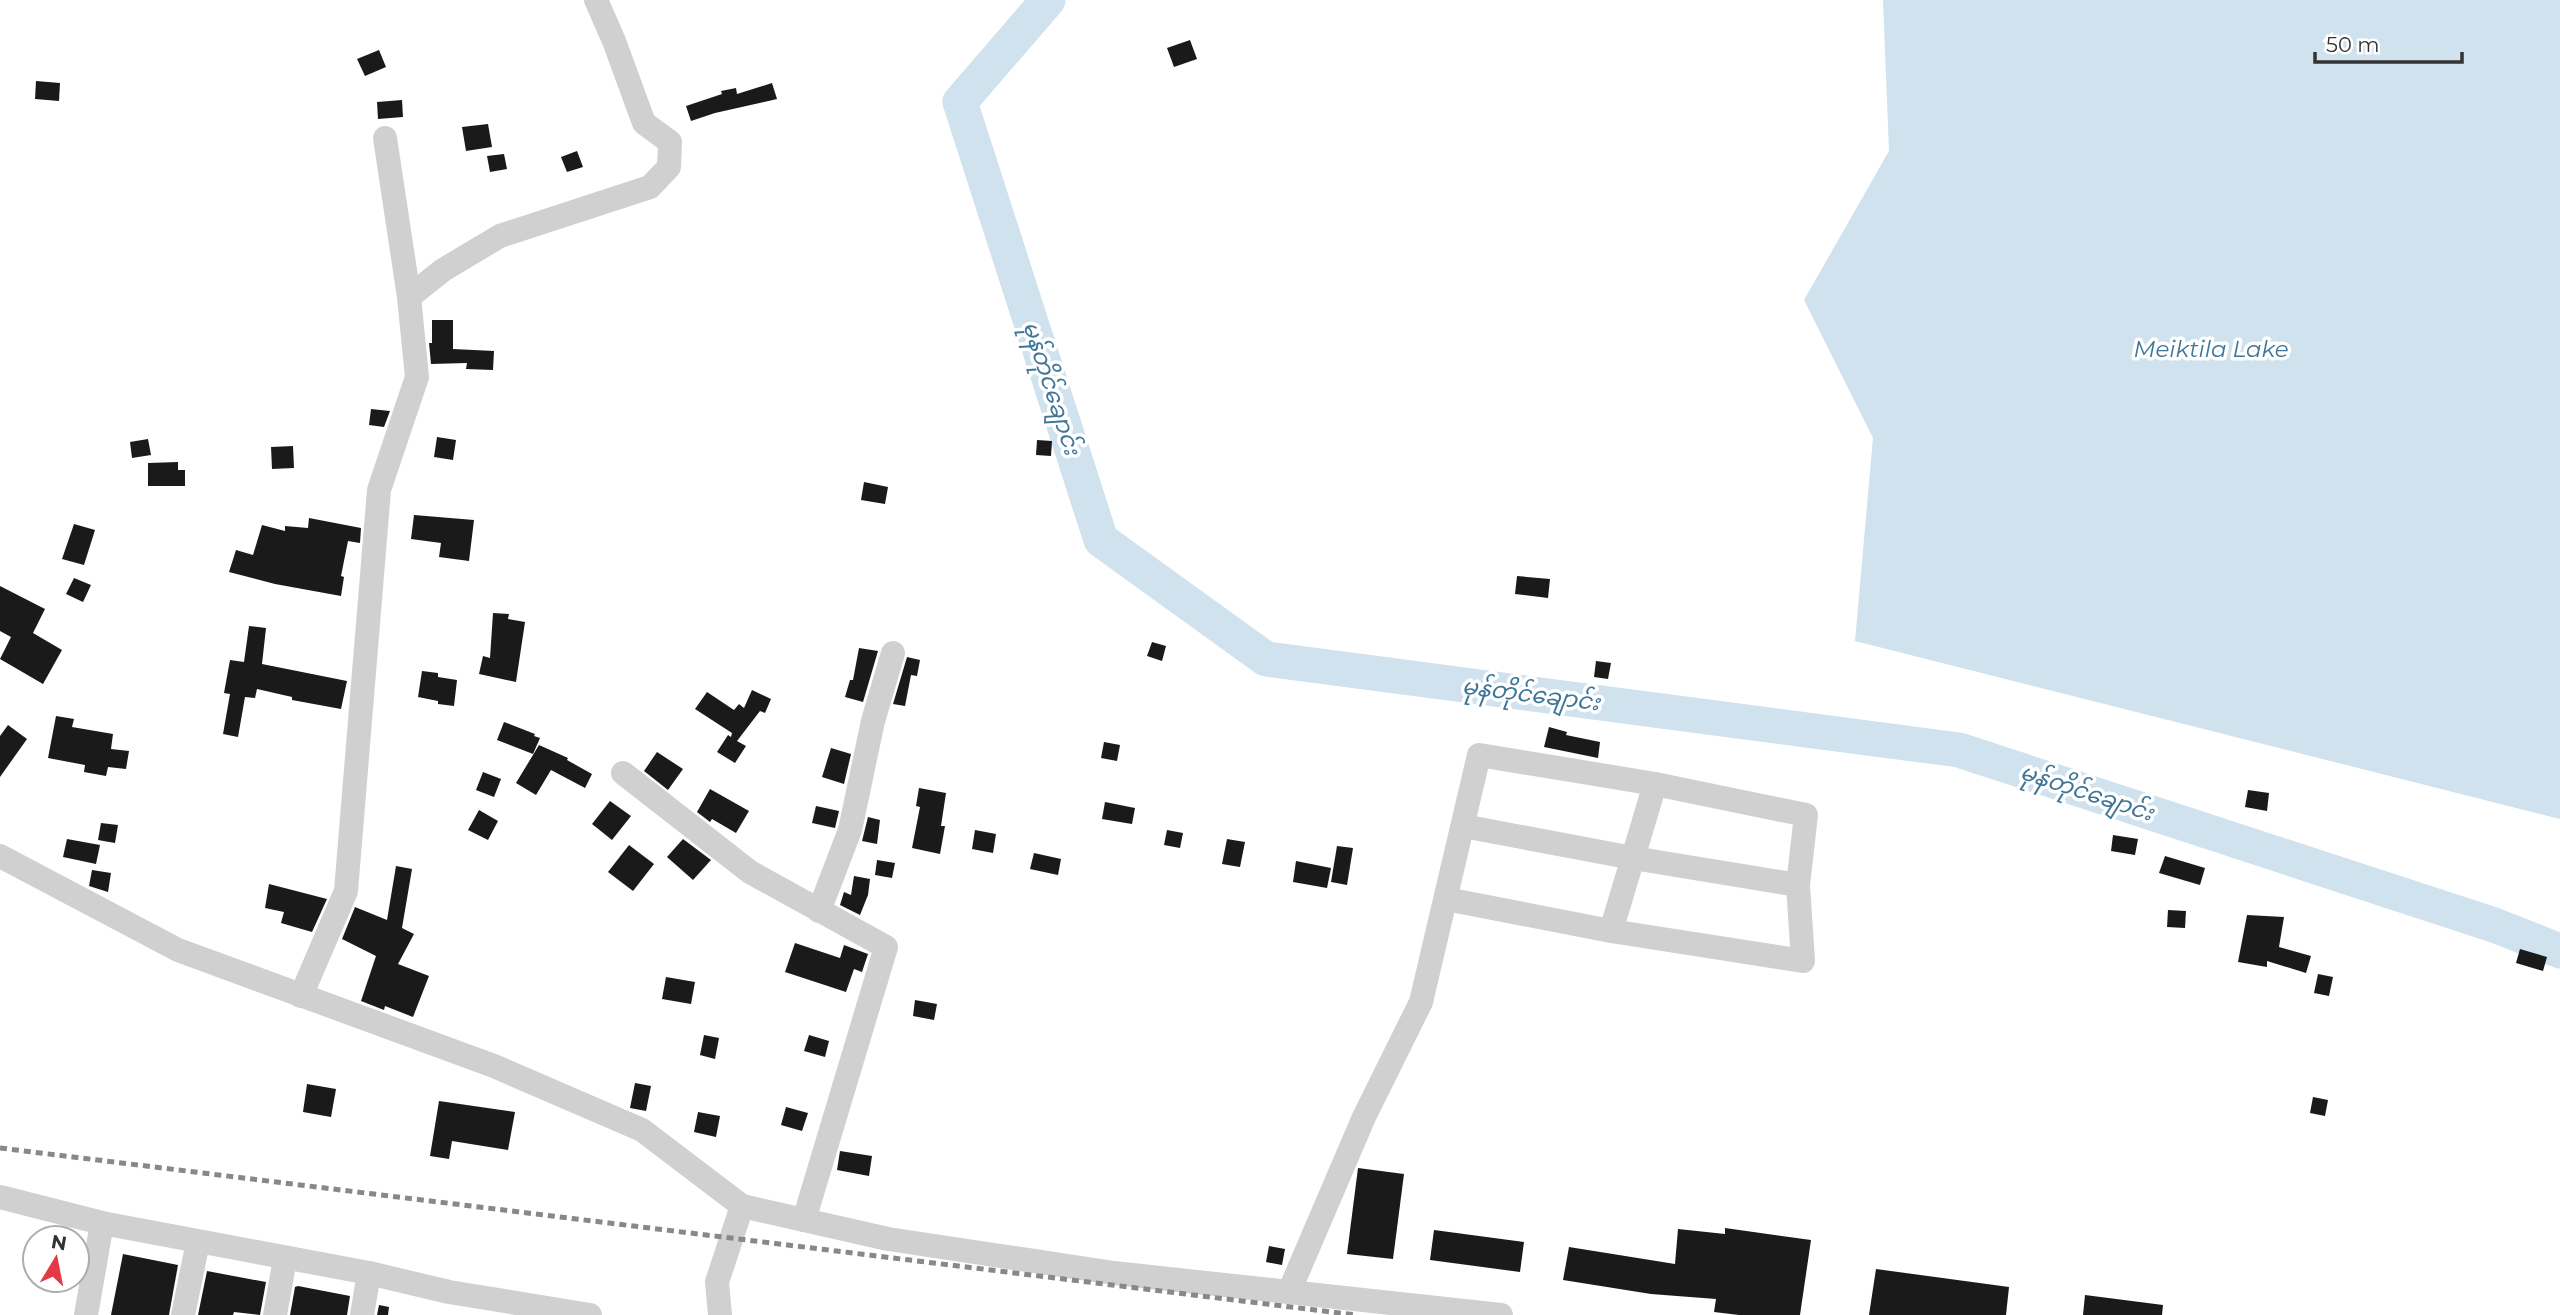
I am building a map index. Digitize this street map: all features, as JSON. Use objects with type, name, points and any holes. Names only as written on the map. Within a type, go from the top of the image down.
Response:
[{"type":"street","points":[[409,297],[443,270],[500,236],[612,197],[650,187],[669,167],[670,142],[644,123],[596,0]]},
{"type":"street","points":[[301,996],[346,891],[379,491],[417,377],[409,297],[385,138]]},
{"type":"street","points":[[819,911],[850,830],[873,721],[892,653]]},
{"type":"street","points":[[1289,1292],[1364,1117],[1421,1002],[1479,755],[1655,784],[1806,815],[1798,885],[1803,961],[1611,931],[1446,899]]},
{"type":"street","points":[[624,773],[750,873],[886,947],[804,1220]]},
{"type":"street","points":[[1611,931],[1655,784]]},
{"type":"street","points":[[1463,826],[1633,859],[1798,885]]},
{"type":"street","points":[[0,856],[178,950],[494,1066],[642,1130],[742,1206],[888,1239],[1101,1272],[1501,1315]]},
{"type":"street","points":[[0,1196],[102,1223],[369,1273],[449,1293],[540,1311],[590,1315]]},
{"type":"street","points":[[720,1315],[717,1282],[742,1206]]},
{"type":"street","points":[[86,1315],[102,1223]]},
{"type":"street","points":[[183,1315],[198,1242]]},
{"type":"street","points":[[275,1315],[285,1259]]},
{"type":"street","points":[[362,1315],[369,1273]]},
{"type":"water","name":"Meiktila Lake","points":[[1883,0],[2560,0],[2560,819],[1855,641],[1873,438],[1804,300],[1889,151]]},
{"type":"building","points":[[1190,40],[1197,59],[1174,67],[1167,48]]},
{"type":"building","points":[[379,50],[386,67],[365,76],[357,59]]},
{"type":"building","points":[[36,81],[60,83],[59,101],[35,99]]},
{"type":"building","points":[[772,83],[777,99],[691,121],[686,106],[722,94],[721,91],[736,88],[737,94]]},
{"type":"building","points":[[402,100],[403,117],[378,119],[377,102]]},
{"type":"building","points":[[488,124],[492,147],[466,151],[462,127]]},
{"type":"building","points":[[577,151],[583,167],[567,172],[561,157]]},
{"type":"building","points":[[504,154],[507,169],[490,172],[487,156]]},
{"type":"building","points":[[432,320],[453,320],[453,349],[494,351],[493,370],[466,369],[467,363],[431,364],[429,343],[432,343]]},
{"type":"building","points":[[371,409],[390,411],[384,427],[369,425]]},
{"type":"building","points":[[437,437],[456,440],[453,460],[434,457]]},
{"type":"building","points":[[148,439],[151,455],[132,458],[130,442]]},
{"type":"building","points":[[1037,440],[1052,441],[1051,456],[1036,455]]},
{"type":"building","points":[[293,446],[294,468],[272,469],[271,447]]},
{"type":"building","points":[[178,462],[178,470],[185,470],[185,486],[148,486],[148,463]]},
{"type":"building","points":[[864,482],[888,487],[885,504],[861,500]]},
{"type":"building","points":[[414,515],[474,520],[469,561],[439,557],[441,543],[411,539]]},
{"type":"building","points":[[309,518],[361,528],[360,543],[348,541],[341,576],[344,577],[341,596],[229,572],[236,550],[253,555],[262,525],[285,531],[285,526],[308,528]]},
{"type":"building","points":[[74,524],[95,530],[84,565],[62,559]]},
{"type":"building","points":[[1517,576],[1550,579],[1548,598],[1515,594]]},
{"type":"building","points":[[74,578],[91,585],[83,602],[66,594]]},
{"type":"building","points":[[0,586],[45,609],[33,633],[62,650],[43,684],[0,659],[11,637],[0,631]]},
{"type":"building","points":[[493,613],[509,614],[508,619],[525,622],[516,682],[479,674],[483,656],[490,658]]},
{"type":"building","points":[[249,626],[266,628],[262,664],[347,681],[341,709],[292,700],[292,697],[257,689],[255,698],[245,697],[238,737],[223,734],[230,694],[224,693],[230,660],[244,662]]},
{"type":"building","points":[[1152,642],[1166,646],[1162,661],[1147,656]]},
{"type":"building","points":[[859,648],[878,651],[863,702],[845,697],[850,680],[853,680]]},
{"type":"building","points":[[907,657],[920,660],[917,676],[911,675],[905,706],[893,704]]},
{"type":"building","points":[[1596,661],[1611,663],[1608,679],[1594,677]]},
{"type":"building","points":[[422,671],[457,680],[454,706],[418,697]]},
{"type":"building","points":[[752,690],[771,699],[765,713],[760,711],[737,741],[746,746],[735,763],[717,752],[732,733],[695,709],[707,692],[734,710],[739,704],[744,708]]},
{"type":"building","points":[[56,716],[74,719],[72,727],[113,734],[111,749],[129,751],[126,769],[108,767],[106,776],[84,772],[85,765],[48,758]]},
{"type":"building","points":[[504,722],[540,738],[533,754],[497,740]]},
{"type":"building","points":[[8,725],[27,739],[0,777],[0,736]]},
{"type":"building","points":[[1549,727],[1567,732],[1566,735],[1600,742],[1598,758],[1544,747]]},
{"type":"building","points":[[1104,742],[1120,745],[1117,761],[1101,758]]},
{"type":"building","points":[[539,745],[568,758],[567,760],[592,774],[585,788],[551,770],[536,795],[516,783]]},
{"type":"building","points":[[831,748],[851,754],[844,784],[822,777]]},
{"type":"building","points":[[657,752],[683,769],[668,790],[644,771]]},
{"type":"building","points":[[483,772],[501,779],[494,797],[476,790]]},
{"type":"building","points":[[919,788],[946,793],[941,826],[945,826],[940,854],[912,848],[920,807],[916,806]]},
{"type":"building","points":[[710,789],[749,811],[736,833],[712,819],[710,822],[697,812]]},
{"type":"building","points":[[2248,790],[2269,793],[2267,811],[2245,807]]},
{"type":"building","points":[[610,801],[631,816],[612,840],[592,824]]},
{"type":"building","points":[[1105,802],[1135,808],[1132,824],[1102,819]]},
{"type":"building","points":[[816,806],[839,811],[835,828],[812,823]]},
{"type":"building","points":[[479,810],[498,821],[488,840],[468,830]]},
{"type":"building","points":[[868,817],[880,820],[877,844],[862,841]]},
{"type":"building","points":[[101,823],[118,825],[115,843],[98,840]]},
{"type":"building","points":[[975,830],[996,834],[993,853],[972,849]]},
{"type":"building","points":[[1167,830],[1183,833],[1180,848],[1164,845]]},
{"type":"building","points":[[2113,835],[2138,839],[2135,855],[2111,851]]},
{"type":"building","points":[[67,839],[100,845],[96,864],[63,857]]},
{"type":"building","points":[[683,839],[711,860],[693,880],[667,857]]},
{"type":"building","points":[[1227,839],[1245,842],[1240,867],[1222,864]]},
{"type":"building","points":[[629,845],[654,864],[633,891],[608,872]]},
{"type":"building","points":[[1337,846],[1353,848],[1347,885],[1331,882]]},
{"type":"building","points":[[1034,853],[1061,859],[1058,875],[1030,869]]},
{"type":"building","points":[[2165,856],[2205,868],[2200,885],[2159,873]]},
{"type":"building","points":[[877,860],[895,863],[892,878],[875,875]]},
{"type":"building","points":[[1296,861],[1331,868],[1327,888],[1293,882]]},
{"type":"building","points":[[396,866],[412,869],[402,928],[414,934],[398,964],[429,976],[413,1017],[385,1006],[384,1010],[361,1001],[376,956],[342,939],[355,907],[387,920]]},
{"type":"building","points":[[92,870],[111,873],[108,892],[89,886]]},
{"type":"building","points":[[854,876],[870,879],[868,895],[860,915],[840,905],[844,892],[851,895]]},
{"type":"building","points":[[269,884],[327,899],[312,932],[281,923],[284,912],[265,908]]},
{"type":"building","points":[[2168,910],[2186,911],[2185,928],[2167,927]]},
{"type":"building","points":[[2247,915],[2284,917],[2279,947],[2311,956],[2306,973],[2267,961],[2267,967],[2238,962]]},
{"type":"building","points":[[795,943],[840,958],[844,945],[868,954],[862,972],[854,969],[846,992],[785,972]]},
{"type":"building","points":[[2520,949],[2547,957],[2543,971],[2516,963]]},
{"type":"building","points":[[2318,974],[2333,977],[2329,996],[2314,993]]},
{"type":"building","points":[[666,977],[695,982],[691,1004],[662,999]]},
{"type":"building","points":[[915,1000],[937,1004],[934,1020],[913,1016]]},
{"type":"building","points":[[704,1035],[719,1038],[715,1059],[700,1055]]},
{"type":"building","points":[[809,1035],[829,1041],[825,1057],[804,1051]]},
{"type":"building","points":[[635,1083],[651,1086],[646,1111],[630,1108]]},
{"type":"building","points":[[307,1084],[336,1089],[331,1117],[303,1112]]},
{"type":"building","points":[[2313,1097],[2328,1100],[2325,1116],[2310,1113]]},
{"type":"building","points":[[439,1101],[515,1112],[508,1150],[452,1141],[449,1159],[430,1156]]},
{"type":"building","points":[[786,1107],[808,1113],[802,1131],[781,1125]]},
{"type":"building","points":[[698,1112],[720,1116],[716,1137],[694,1132]]},
{"type":"building","points":[[840,1151],[872,1156],[869,1176],[837,1170]]},
{"type":"building","points":[[1358,1168],[1404,1174],[1393,1259],[1347,1254]]},
{"type":"building","points":[[1725,1228],[1811,1240],[1800,1315],[1739,1315],[1714,1312],[1716,1299],[1651,1294],[1563,1280],[1569,1247],[1675,1264],[1678,1229],[1725,1234]]},
{"type":"building","points":[[1434,1230],[1524,1242],[1520,1272],[1430,1260]]},
{"type":"building","points":[[1269,1246],[1285,1249],[1282,1265],[1266,1262]]},
{"type":"building","points":[[123,1254],[178,1265],[169,1315],[111,1315]]},
{"type":"building","points":[[1876,1269],[2009,1287],[2006,1315],[1869,1315]]},
{"type":"building","points":[[207,1271],[266,1282],[260,1315],[234,1312],[233,1315],[198,1315]]},
{"type":"building","points":[[295,1287],[350,1296],[347,1315],[290,1315]]},
{"type":"building","points":[[2085,1295],[2163,1305],[2162,1315],[2083,1315]]},
{"type":"building","points":[[379,1305],[389,1307],[388,1315],[377,1315]]},
{"type":"waterway","name":"မုန်တိုင်ချောင်း","points":[[1048,0],[960,102],[1101,540],[1266,659],[1959,750],[2494,925],[2560,951]]},
{"type":"railway","points":[[0,1148],[1356,1315]]}]
